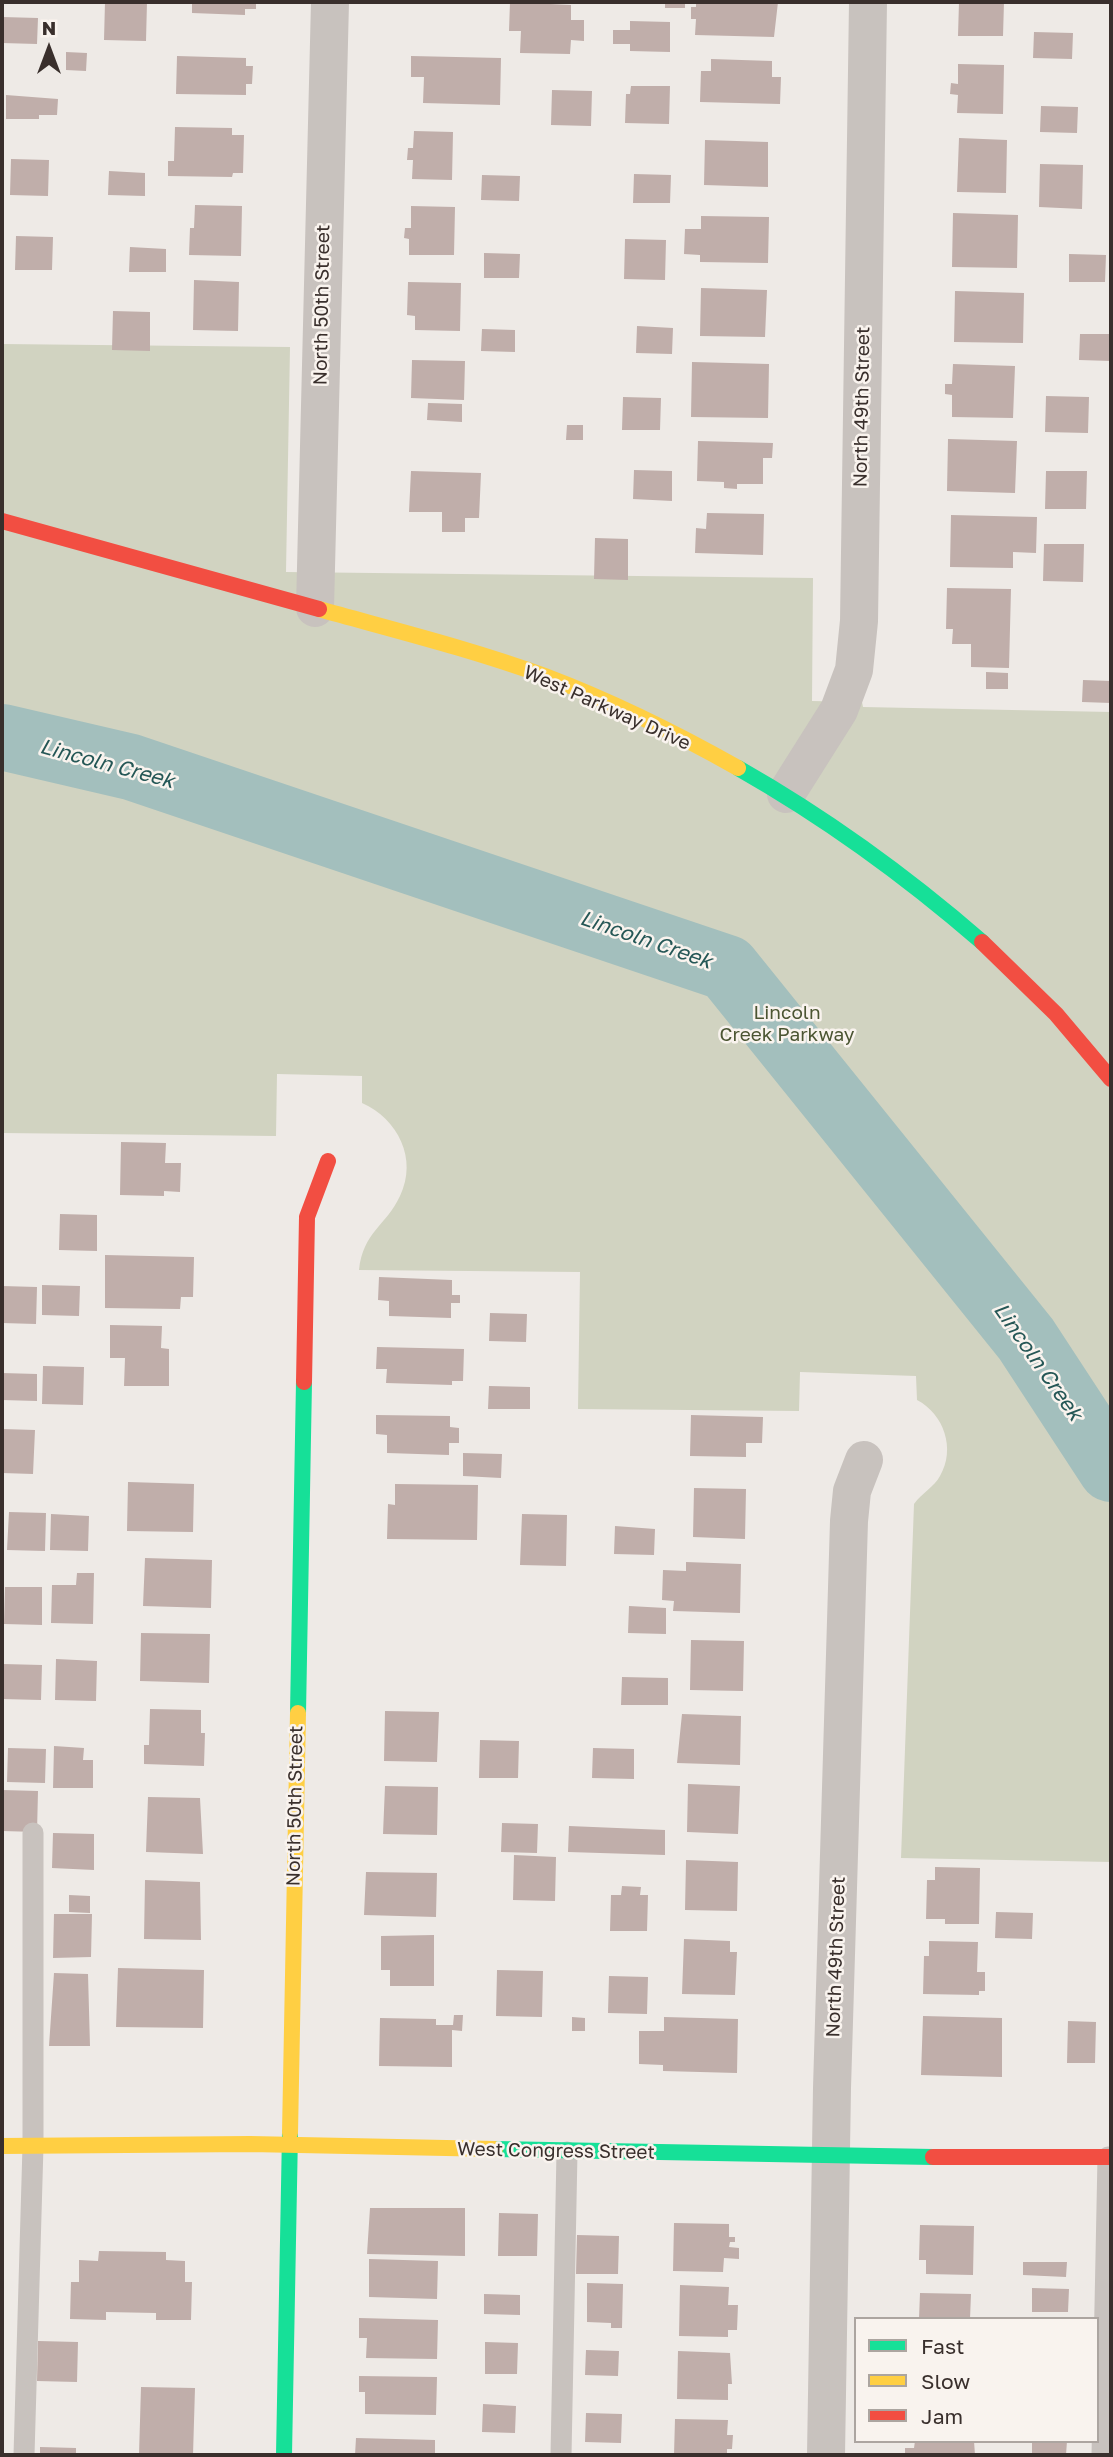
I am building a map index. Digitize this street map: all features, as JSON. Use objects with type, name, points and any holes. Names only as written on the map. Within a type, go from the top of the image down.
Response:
[{"type":"street","name":"North 50th Street","points":[[315,608],[330,2]]},
{"type":"street","name":"North 49th Street","points":[[786,794],[839,710],[854,670],[859,608],[868,2]]},
{"type":"street","name":"West Parkway Drive","points":[[2,521],[315,608],[547,677],[654,725],[786,794],[855,841],[989,944],[1074,1031],[1111,1079]]},
{"type":"street","name":"North 50th Street","points":[[284,2455],[287,2146],[307,1217],[328,1161]]},
{"type":"street","name":"North 49th Street","points":[[826,2455],[849,1521],[852,1491],[864,1460]]},
{"type":"street","name":"West Congress Street","points":[[2,2146],[287,2146],[832,2157],[1110,2157]]},
{"type":"lane","points":[[24,2455],[33,2146],[33,1833]]},
{"type":"lane","points":[[561,2455],[567,2152]]},
{"type":"lane","points":[[1101,2455],[1110,2157]]},
{"type":"green space","name":"Lincoln Creek Parkway","points":[[2,344],[290,347],[286,572],[813,578],[812,701],[862,702],[863,707],[1111,712],[1111,1862],[901,1858],[914,1504],[937,1480],[945,1466],[947,1455],[945,1433],[940,1423],[926,1406],[917,1400],[916,1376],[800,1372],[799,1411],[578,1409],[580,1272],[359,1270],[365,1247],[400,1196],[407,1168],[401,1142],[395,1130],[375,1110],[362,1103],[362,1076],[277,1074],[276,1136],[2,1133]]},
{"type":"building","points":[[105,2],[147,2],[146,41],[104,40]]},
{"type":"building","points":[[192,2],[256,2],[256,9],[245,9],[245,15],[192,13]]},
{"type":"building","points":[[510,2],[571,5],[571,20],[584,20],[584,41],[571,40],[570,54],[520,53],[521,31],[509,31]]},
{"type":"building","points":[[665,2],[685,2],[685,8],[665,8]]},
{"type":"building","points":[[696,2],[778,2],[774,37],[695,35],[696,19],[691,19],[691,7],[696,7]]},
{"type":"building","points":[[959,2],[1004,2],[1003,36],[958,36]]},
{"type":"building","points":[[2,17],[38,18],[37,44],[2,43]]},
{"type":"building","points":[[630,21],[670,22],[670,52],[630,51],[630,44],[613,44],[613,30],[630,30]]},
{"type":"building","points":[[1034,32],[1073,33],[1072,59],[1033,58]]},
{"type":"building","points":[[66,52],[87,53],[86,71],[66,70]]},
{"type":"building","points":[[177,56],[246,58],[246,66],[253,66],[252,84],[246,84],[246,95],[176,94]]},
{"type":"building","points":[[411,56],[501,58],[500,105],[423,103],[424,77],[411,77]]},
{"type":"building","points":[[711,59],[772,61],[772,77],[781,77],[780,104],[700,102],[701,71],[711,71]]},
{"type":"building","points":[[958,64],[1004,65],[1003,114],[957,113],[958,95],[950,94],[951,83],[958,84]]},
{"type":"building","points":[[631,86],[670,86],[669,124],[625,123],[626,94],[630,94]]},
{"type":"building","points":[[552,90],[592,91],[591,126],[551,125]]},
{"type":"building","points":[[6,95],[58,99],[57,115],[39,115],[39,119],[6,119]]},
{"type":"building","points":[[1041,106],[1078,107],[1077,133],[1040,132]]},
{"type":"building","points":[[175,127],[232,128],[232,135],[244,135],[243,173],[233,173],[232,177],[168,176],[168,161],[174,161]]},
{"type":"building","points":[[414,131],[453,132],[452,180],[412,179],[413,160],[407,160],[408,148],[413,148]]},
{"type":"building","points":[[959,138],[1007,140],[1006,193],[957,192]]},
{"type":"building","points":[[705,140],[768,142],[768,187],[704,185]]},
{"type":"building","points":[[11,159],[49,160],[48,196],[10,195]]},
{"type":"building","points":[[1040,164],[1083,165],[1082,209],[1039,207]]},
{"type":"building","points":[[109,171],[145,173],[145,196],[108,195]]},
{"type":"building","points":[[634,174],[671,175],[670,203],[633,203]]},
{"type":"building","points":[[482,175],[520,176],[519,201],[481,200]]},
{"type":"building","points":[[195,205],[242,206],[241,256],[189,255],[190,228],[194,228]]},
{"type":"building","points":[[411,206],[455,207],[454,255],[409,255],[409,239],[404,238],[405,228],[411,228]]},
{"type":"building","points":[[953,213],[1018,215],[1017,268],[952,267]]},
{"type":"building","points":[[701,216],[769,217],[768,263],[700,262],[700,255],[684,254],[685,229],[701,229]]},
{"type":"building","points":[[16,236],[53,237],[52,270],[15,270]]},
{"type":"building","points":[[625,239],[666,240],[665,280],[624,279]]},
{"type":"building","points":[[130,247],[166,249],[166,272],[129,272]]},
{"type":"building","points":[[484,253],[520,254],[519,278],[484,278]]},
{"type":"building","points":[[1069,254],[1106,255],[1105,282],[1069,282]]},
{"type":"building","points":[[194,280],[239,282],[238,331],[193,330]]},
{"type":"building","points":[[408,282],[461,283],[460,331],[415,330],[415,316],[407,315]]},
{"type":"building","points":[[701,288],[767,290],[765,337],[700,336]]},
{"type":"building","points":[[955,291],[1024,293],[1023,343],[954,342]]},
{"type":"building","points":[[113,311],[150,312],[150,351],[112,350]]},
{"type":"building","points":[[637,326],[673,328],[672,354],[636,353]]},
{"type":"building","points":[[482,329],[515,330],[515,352],[481,351]]},
{"type":"building","points":[[1080,334],[1111,334],[1111,361],[1079,360]]},
{"type":"building","points":[[412,360],[465,361],[464,400],[411,398]]},
{"type":"building","points":[[692,362],[769,364],[768,418],[691,417]]},
{"type":"building","points":[[953,364],[1015,366],[1013,418],[952,417],[952,395],[945,394],[945,384],[952,384]]},
{"type":"building","points":[[1046,396],[1089,397],[1088,433],[1045,432]]},
{"type":"building","points":[[623,397],[661,398],[660,430],[622,430]]},
{"type":"building","points":[[428,403],[462,404],[462,422],[427,420]]},
{"type":"building","points":[[567,425],[583,425],[583,440],[566,440]]},
{"type":"building","points":[[948,439],[1017,441],[1015,493],[947,491]]},
{"type":"building","points":[[698,441],[773,443],[772,458],[763,458],[763,484],[737,484],[737,489],[724,488],[724,482],[697,481]]},
{"type":"building","points":[[634,470],[672,471],[672,501],[633,499]]},
{"type":"building","points":[[411,471],[481,473],[479,518],[465,518],[465,532],[442,532],[442,512],[409,512]]},
{"type":"building","points":[[1046,471],[1087,471],[1086,509],[1045,509]]},
{"type":"building","points":[[707,513],[764,514],[763,555],[695,553],[696,528],[706,529]]},
{"type":"building","points":[[951,515],[1037,517],[1036,553],[1013,552],[1013,568],[950,567]]},
{"type":"building","points":[[595,538],[628,539],[628,580],[594,579]]},
{"type":"building","points":[[1044,544],[1084,544],[1083,582],[1043,581]]},
{"type":"building","points":[[947,588],[1011,589],[1009,668],[971,667],[971,644],[952,644],[953,629],[946,629]]},
{"type":"building","points":[[986,672],[1008,673],[1008,689],[986,689]]},
{"type":"building","points":[[1083,680],[1111,681],[1111,703],[1082,702]]},
{"type":"building","points":[[121,1142],[166,1143],[165,1163],[181,1163],[180,1192],[164,1191],[164,1196],[120,1195]]},
{"type":"building","points":[[60,1214],[97,1215],[97,1251],[59,1250]]},
{"type":"building","points":[[105,1255],[194,1257],[193,1297],[181,1297],[180,1309],[105,1308]]},
{"type":"building","points":[[379,1277],[452,1280],[452,1295],[460,1295],[460,1303],[451,1303],[451,1318],[389,1316],[389,1301],[378,1300]]},
{"type":"building","points":[[42,1285],[80,1286],[79,1316],[42,1315]]},
{"type":"building","points":[[2,1286],[37,1287],[36,1324],[2,1323]]},
{"type":"building","points":[[490,1313],[527,1314],[526,1342],[489,1341]]},
{"type":"building","points":[[110,1325],[162,1326],[161,1348],[169,1349],[169,1386],[124,1386],[125,1358],[110,1358]]},
{"type":"building","points":[[377,1347],[464,1349],[463,1381],[452,1381],[452,1385],[386,1383],[387,1369],[376,1369]]},
{"type":"building","points":[[43,1366],[84,1367],[83,1405],[42,1404]]},
{"type":"building","points":[[2,1373],[37,1374],[37,1401],[2,1400]]},
{"type":"building","points":[[489,1386],[530,1387],[530,1409],[488,1409]]},
{"type":"building","points":[[376,1415],[450,1416],[450,1427],[459,1428],[459,1443],[449,1443],[449,1455],[387,1453],[387,1435],[376,1434]]},
{"type":"building","points":[[691,1415],[763,1417],[762,1443],[746,1443],[746,1457],[690,1456]]},
{"type":"building","points":[[2,1429],[35,1430],[33,1474],[2,1473]]},
{"type":"building","points":[[463,1453],[502,1454],[501,1478],[463,1476]]},
{"type":"building","points":[[128,1482],[194,1484],[193,1532],[127,1531]]},
{"type":"building","points":[[395,1484],[478,1485],[477,1540],[387,1539],[388,1504],[395,1505]]},
{"type":"building","points":[[694,1488],[746,1489],[745,1539],[693,1537]]},
{"type":"building","points":[[9,1512],[46,1513],[45,1551],[7,1550]]},
{"type":"building","points":[[51,1514],[89,1516],[88,1551],[50,1550]]},
{"type":"building","points":[[522,1514],[567,1515],[566,1566],[520,1565]]},
{"type":"building","points":[[615,1526],[655,1529],[654,1555],[614,1554]]},
{"type":"building","points":[[145,1558],[212,1560],[211,1608],[143,1606]]},
{"type":"building","points":[[686,1562],[741,1564],[740,1613],[673,1611],[674,1601],[662,1600],[663,1570],[686,1571]]},
{"type":"building","points":[[77,1573],[94,1573],[93,1624],[51,1623],[52,1585],[76,1585]]},
{"type":"building","points":[[5,1587],[42,1587],[42,1625],[4,1624]]},
{"type":"building","points":[[629,1606],[666,1608],[666,1634],[628,1633]]},
{"type":"building","points":[[141,1633],[210,1634],[209,1683],[140,1681]]},
{"type":"building","points":[[691,1640],[744,1641],[743,1691],[690,1690]]},
{"type":"building","points":[[56,1659],[97,1661],[96,1701],[55,1700]]},
{"type":"building","points":[[3,1664],[42,1665],[41,1700],[2,1699]]},
{"type":"building","points":[[622,1677],[668,1678],[668,1705],[621,1705]]},
{"type":"building","points":[[150,1709],[201,1710],[201,1733],[205,1733],[204,1766],[144,1764],[144,1745],[149,1745]]},
{"type":"building","points":[[385,1711],[439,1712],[437,1762],[384,1761]]},
{"type":"building","points":[[682,1714],[741,1716],[740,1765],[677,1763]]},
{"type":"building","points":[[480,1740],[519,1741],[518,1778],[479,1778]]},
{"type":"building","points":[[54,1746],[84,1748],[83,1760],[93,1760],[93,1788],[53,1788]]},
{"type":"building","points":[[8,1748],[46,1749],[45,1783],[7,1782]]},
{"type":"building","points":[[593,1748],[634,1749],[634,1779],[592,1778]]},
{"type":"building","points":[[688,1784],[740,1786],[738,1834],[687,1832]]},
{"type":"building","points":[[385,1786],[438,1787],[437,1835],[383,1834]]},
{"type":"building","points":[[2,1790],[38,1791],[37,1832],[2,1831]]},
{"type":"building","points":[[148,1797],[200,1798],[203,1854],[146,1852]]},
{"type":"building","points":[[502,1823],[538,1824],[537,1853],[501,1852]]},
{"type":"building","points":[[569,1826],[665,1830],[665,1855],[568,1852]]},
{"type":"building","points":[[53,1833],[94,1834],[94,1870],[52,1868]]},
{"type":"building","points":[[514,1855],[556,1857],[555,1901],[513,1900]]},
{"type":"building","points":[[686,1860],[738,1862],[737,1911],[685,1910]]},
{"type":"building","points":[[935,1867],[980,1868],[979,1924],[945,1924],[945,1919],[926,1919],[927,1880],[935,1880]]},
{"type":"building","points":[[366,1872],[437,1873],[436,1917],[364,1915]]},
{"type":"building","points":[[145,1880],[200,1882],[201,1940],[144,1939]]},
{"type":"building","points":[[622,1886],[641,1887],[640,1895],[648,1895],[647,1931],[610,1931],[611,1895],[621,1895]]},
{"type":"building","points":[[69,1895],[90,1896],[90,1913],[69,1912]]},
{"type":"building","points":[[996,1912],[1033,1913],[1032,1939],[995,1938]]},
{"type":"building","points":[[54,1914],[92,1914],[91,1957],[53,1958]]},
{"type":"building","points":[[434,1935],[434,1986],[390,1986],[390,1970],[381,1970],[381,1936]]},
{"type":"building","points":[[684,1939],[730,1941],[730,1952],[737,1952],[735,1995],[682,1994]]},
{"type":"building","points":[[929,1941],[978,1942],[977,1972],[985,1972],[985,1991],[979,1991],[979,1995],[923,1994],[924,1956],[929,1956]]},
{"type":"building","points":[[118,1968],[204,1970],[203,2028],[116,2027]]},
{"type":"building","points":[[497,1970],[543,1971],[542,2017],[496,2016]]},
{"type":"building","points":[[54,1973],[88,1974],[90,2046],[49,2046]]},
{"type":"building","points":[[609,1976],[648,1977],[647,2014],[608,2013]]},
{"type":"building","points":[[454,2015],[463,2015],[462,2031],[452,2030],[452,2067],[379,2066],[380,2018],[436,2019],[436,2025],[453,2025]]},
{"type":"building","points":[[923,2016],[1002,2018],[1002,2077],[921,2075]]},
{"type":"building","points":[[572,2017],[585,2018],[585,2031],[572,2031]]},
{"type":"building","points":[[664,2017],[738,2019],[737,2073],[663,2071],[663,2065],[639,2064],[639,2031],[664,2031]]},
{"type":"building","points":[[1068,2021],[1096,2022],[1095,2063],[1067,2063]]},
{"type":"building","points":[[370,2208],[465,2208],[465,2256],[367,2254]]},
{"type":"building","points":[[499,2213],[538,2214],[537,2256],[498,2256]]},
{"type":"building","points":[[674,2223],[729,2224],[729,2237],[735,2237],[735,2242],[730,2242],[729,2247],[739,2248],[739,2259],[724,2258],[723,2272],[673,2271]]},
{"type":"building","points":[[920,2225],[974,2226],[973,2275],[926,2274],[926,2260],[919,2260]]},
{"type":"building","points":[[577,2235],[619,2236],[618,2274],[576,2274]]},
{"type":"building","points":[[99,2251],[166,2252],[166,2260],[185,2261],[185,2282],[192,2282],[191,2320],[156,2320],[156,2313],[106,2312],[106,2320],[70,2319],[71,2282],[79,2282],[79,2260],[98,2261]]},
{"type":"building","points":[[369,2259],[438,2261],[437,2299],[369,2297]]},
{"type":"building","points":[[1023,2262],[1067,2262],[1066,2277],[1023,2275]]},
{"type":"building","points":[[587,2283],[623,2284],[622,2328],[611,2328],[611,2323],[587,2322]]},
{"type":"building","points":[[680,2285],[729,2287],[728,2305],[738,2305],[737,2330],[728,2330],[728,2337],[679,2336]]},
{"type":"building","points":[[1032,2288],[1069,2289],[1068,2312],[1032,2312]]},
{"type":"building","points":[[920,2293],[971,2294],[970,2317],[919,2317]]},
{"type":"building","points":[[484,2294],[520,2295],[520,2315],[484,2314]]},
{"type":"building","points":[[359,2318],[438,2320],[437,2359],[366,2358],[367,2338],[359,2338]]},
{"type":"building","points":[[38,2341],[78,2342],[77,2382],[37,2381]]},
{"type":"building","points":[[485,2342],[518,2343],[517,2374],[485,2374]]},
{"type":"building","points":[[586,2350],[619,2351],[618,2376],[585,2375]]},
{"type":"building","points":[[678,2351],[730,2353],[732,2384],[728,2384],[728,2400],[677,2399]]},
{"type":"building","points":[[359,2376],[437,2377],[436,2415],[365,2414],[365,2392],[359,2392]]},
{"type":"building","points":[[141,2387],[195,2388],[193,2455],[139,2455]]},
{"type":"building","points":[[483,2404],[516,2406],[515,2433],[482,2432]]},
{"type":"building","points":[[586,2413],[622,2414],[621,2443],[585,2442]]},
{"type":"building","points":[[675,2419],[728,2420],[727,2435],[733,2435],[732,2449],[727,2449],[727,2455],[674,2455]]},
{"type":"building","points":[[356,2438],[435,2440],[435,2455],[355,2455]]},
{"type":"building","points":[[915,2443],[974,2443],[975,2455],[905,2455],[905,2448],[914,2448]]},
{"type":"building","points":[[1032,2443],[1067,2443],[1066,2455],[1032,2455]]},
{"type":"building","points":[[40,2447],[76,2448],[76,2455],[40,2455]]},
{"type":"waterway","name":"Lincoln Creek","points":[[2,737],[131,767],[727,968],[1026,1339],[1111,1469]]},
{"type":"traffic: fast","points":[[738,768],[803,807],[864,849],[982,942]]},
{"type":"traffic: fast","points":[[298,1713],[304,1382]]},
{"type":"traffic: fast","points":[[284,2455],[290,2133]]},
{"type":"traffic: fast","points":[[495,2149],[933,2157]]},
{"type":"traffic: slow","points":[[319,609],[461,648],[545,676],[643,718],[738,768]]},
{"type":"traffic: slow","points":[[290,2133],[298,1713]]},
{"type":"traffic: slow","points":[[2,2146],[250,2144],[495,2149]]},
{"type":"traffic: jam","points":[[2,521],[319,609]]},
{"type":"traffic: jam","points":[[982,942],[1056,1014],[1111,1079]]},
{"type":"traffic: jam","points":[[304,1382],[307,1217],[328,1161]]},
{"type":"traffic: jam","points":[[933,2157],[1111,2157]]}]
